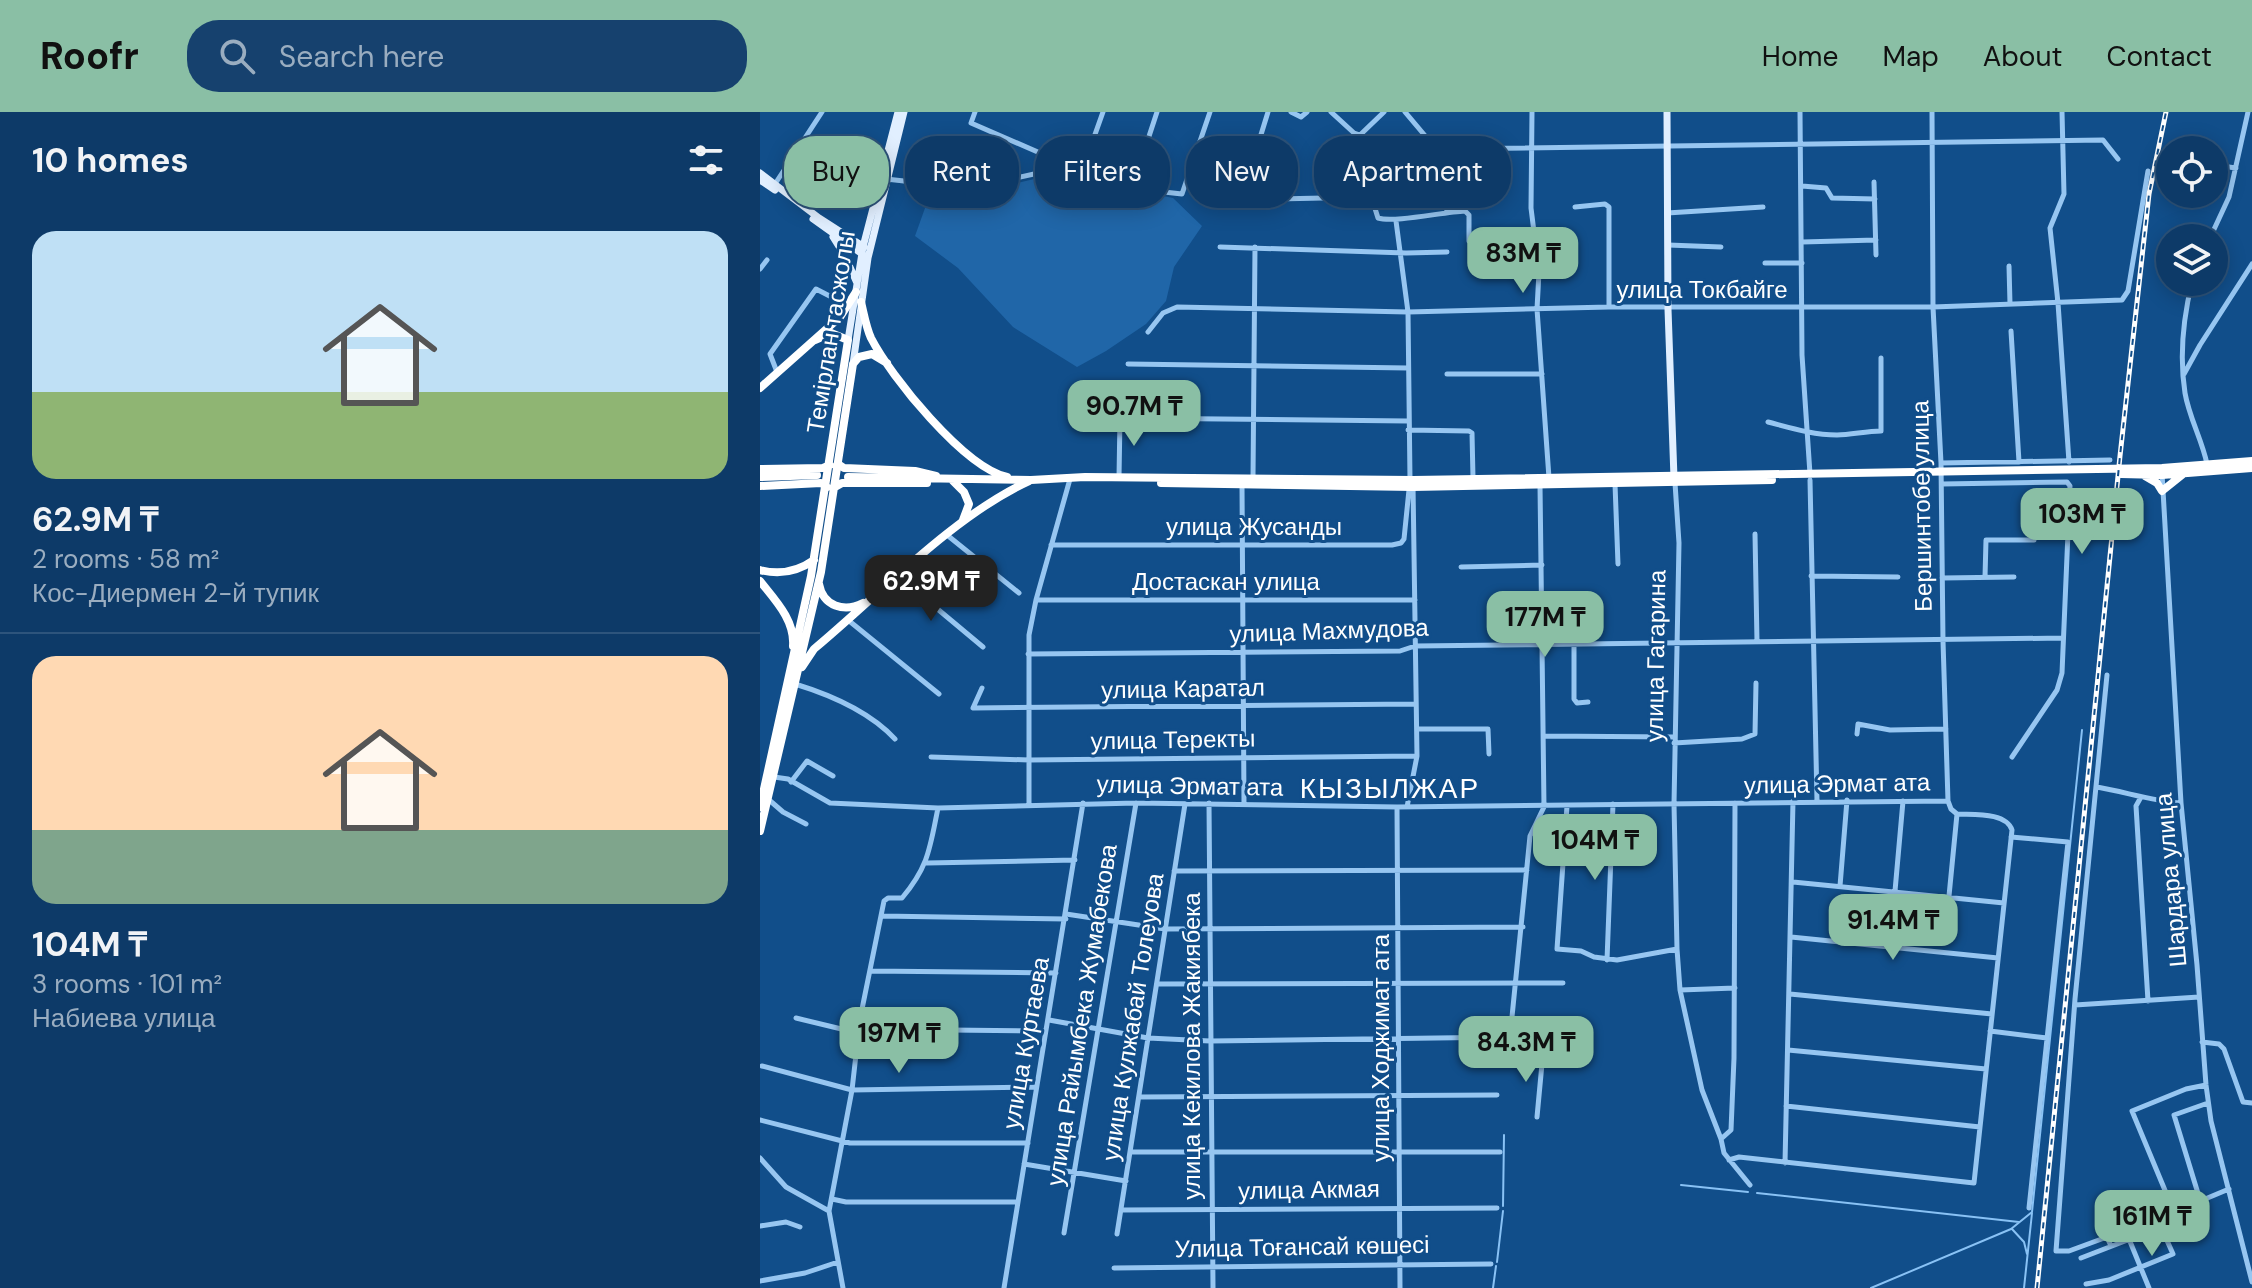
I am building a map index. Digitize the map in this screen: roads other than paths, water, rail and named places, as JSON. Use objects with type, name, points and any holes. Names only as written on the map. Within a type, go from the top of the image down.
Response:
[{"type":"highway","points":[[760,388],[849,306],[857,288]]},
{"type":"highway","points":[[861,302],[868,329],[887,363],[932,419],[977,462],[996,474],[1031,480]]},
{"type":"highway","points":[[815,340],[831,333],[848,340]]},
{"type":"highway","name":"Темірлан тасжолы","points":[[832,476],[848,340]]},
{"type":"highway","points":[[853,364],[859,357],[872,354],[887,363]]},
{"type":"highway","name":"Темірлан тасжолы","points":[[832,476],[853,364]]},
{"type":"highway","points":[[1096,479],[1253,479],[1411,484],[1473,479],[2187,473],[2252,461]]},
{"type":"highway","points":[[970,480],[980,472],[977,462]]},
{"type":"highway","points":[[1942,474],[2140,474],[2207,464],[2252,468]]},
{"type":"highway","points":[[760,469],[832,476]]},
{"type":"highway","points":[[2140,474],[2152,478],[2162,491],[2168,483],[2187,473]]},
{"type":"highway","points":[[760,486],[832,476]]},
{"type":"highway","points":[[762,801],[774,777],[832,476]]},
{"type":"highway","points":[[760,831],[762,801],[819,580],[832,476]]},
{"type":"highway","points":[[760,477],[1540,485],[1674,479]]},
{"type":"highway","points":[[794,677],[814,649],[965,519],[969,504],[964,492],[952,480]]},
{"type":"highway","points":[[950,533],[1005,493],[1031,480]]},
{"type":"highway","points":[[760,570],[784,573],[814,560]]},
{"type":"highway","points":[[819,580],[825,599],[839,607],[857,606],[871,598]]},
{"type":"highway","points":[[760,581],[782,610],[792,630],[794,677]]},
{"type":"main road","name":"Темірлан тасжолы","points":[[848,340],[898,112]]},
{"type":"main road","name":"Темірлан тасжолы","points":[[889,167],[904,112]]},
{"type":"main road","name":"улица Гагарина","points":[[1667,112],[1668,309],[1674,479]]},
{"type":"main road","points":[[760,173],[865,252]]},
{"type":"main road","points":[[760,180],[826,229],[865,252]]},
{"type":"main road","name":"Темірлан тасжолы","points":[[853,364],[865,252],[877,208]]},
{"type":"main road","points":[[826,229],[845,256],[857,288]]},
{"type":"street","points":[[775,184],[822,112]]},
{"type":"street","points":[[975,112],[971,123],[1035,151]]},
{"type":"street","points":[[1093,136],[1103,112]]},
{"type":"street","points":[[1149,136],[1157,112]]},
{"type":"street","points":[[1170,193],[1182,194],[1210,112]]},
{"type":"street","points":[[1261,136],[1268,112]]},
{"type":"street","points":[[1291,112],[1301,117],[1307,112]]},
{"type":"street","points":[[1331,112],[1360,135],[1384,112]]},
{"type":"street","points":[[1405,112],[1425,136]]},
{"type":"street","points":[[1532,112],[1531,208],[1539,269],[1537,309],[1549,478]]},
{"type":"street","points":[[1800,112],[1802,355],[1809,434],[1817,801]]},
{"type":"street","name":"Бершинтобе улица","points":[[1932,112],[1933,307],[1942,474],[1948,801]]},
{"type":"street","points":[[2062,112],[2064,194],[2050,228],[2069,462]]},
{"type":"street","points":[[2216,224],[2229,197],[2248,112]]},
{"type":"street","points":[[1447,212],[1444,182],[1446,157],[1451,149],[2103,140],[2118,159]]},
{"type":"street","points":[[2228,167],[2236,168]]},
{"type":"street","name":"улица Токбайге","points":[[1148,332],[1163,313],[1177,307],[1408,312],[1609,307],[1933,307],[2122,300],[2128,291],[2148,171]]},
{"type":"street","points":[[889,178],[913,182],[933,173],[984,185],[1035,174]]},
{"type":"street","points":[[1874,182],[1876,255]]},
{"type":"street","points":[[1802,186],[1826,188],[1832,198],[1875,199]]},
{"type":"street","points":[[1575,207],[1605,204],[1609,207],[1609,307]]},
{"type":"street","points":[[1667,213],[1763,207]]},
{"type":"street","points":[[1375,208],[1378,218],[1396,221],[1447,212],[1468,213],[1469,241]]},
{"type":"street","points":[[1396,221],[1408,312],[1408,430],[1415,600],[1417,756],[1407,807]]},
{"type":"street","points":[[1802,242],[1876,240]]},
{"type":"street","points":[[1668,245],[1721,247]]},
{"type":"street","points":[[1220,247],[1447,252]]},
{"type":"street","points":[[1253,479],[1255,247]]},
{"type":"street","points":[[760,269],[767,260]]},
{"type":"street","points":[[1765,263],[1802,263]]},
{"type":"street","points":[[2184,375],[2252,264]]},
{"type":"street","points":[[2009,266],[2010,304]]},
{"type":"street","points":[[1515,268],[1569,270]]},
{"type":"street","points":[[777,373],[770,354],[816,289],[849,306]]},
{"type":"street","points":[[2189,296],[2184,316],[2182,355],[2185,395],[2207,464]]},
{"type":"street","points":[[2011,331],[2019,462]]},
{"type":"street","points":[[1768,422],[1809,434],[1881,431],[1881,358]]},
{"type":"street","points":[[1128,364],[1408,368]]},
{"type":"street","points":[[1447,374],[1542,374]]},
{"type":"street","points":[[1119,478],[1120,418],[1408,421]]},
{"type":"street","points":[[1408,430],[1469,431],[1473,446],[1473,479]]},
{"type":"street","points":[[1942,474],[2019,462],[2110,460]]},
{"type":"street","name":"Шардара улица","points":[[2162,472],[2181,803],[2206,1085],[2252,1282]]},
{"type":"street","points":[[1942,474],[2067,482],[2070,486],[2060,682],[2012,757]]},
{"type":"street","points":[[1029,804],[1028,654],[1036,600],[1074,479]]},
{"type":"street","name":"улица Гагарина","points":[[1674,479],[1679,543],[1674,804],[1680,990],[1702,1090],[1724,1153],[1750,1185]]},
{"type":"street","points":[[1242,484],[1244,804]]},
{"type":"street","name":"улица Жусанды","points":[[1051,545],[1397,544],[1404,539],[1411,484]]},
{"type":"street","points":[[1615,484],[1618,564]]},
{"type":"street","points":[[1540,485],[1544,807],[1530,836],[1510,1037],[1512,1049],[1555,1054]]},
{"type":"street","points":[[950,533],[1019,593]]},
{"type":"street","points":[[1755,534],[1757,642]]},
{"type":"street","points":[[1985,577],[1986,540],[2034,540]]},
{"type":"street","points":[[1461,567],[1542,565]]},
{"type":"street","points":[[898,576],[983,647]]},
{"type":"street","points":[[1811,576],[1898,577]]},
{"type":"street","points":[[1942,578],[2014,577]]},
{"type":"street","name":"Достаскан улица","points":[[1036,600],[1415,600]]},
{"type":"street","points":[[848,620],[939,694]]},
{"type":"street","name":"улица Махмудова","points":[[1028,654],[1400,651],[1415,646],[2063,638]]},
{"type":"street","points":[[1574,644],[1574,699],[1577,703],[1588,702]]},
{"type":"street","points":[[2107,675],[2075,1005],[2056,1251],[2069,1251],[2107,1237],[2111,1246]]},
{"type":"street","points":[[794,677],[847,703],[895,739]]},
{"type":"street","points":[[1544,736],[1742,739],[1755,734],[1756,683]]},
{"type":"street","name":"улица Каратал","points":[[982,688],[973,708],[1415,704]]},
{"type":"street","points":[[1857,734],[1858,724],[1890,730],[1946,729]]},
{"type":"street","points":[[1417,729],[1488,729],[1489,754]]},
{"type":"street","name":"улица Теректы","points":[[931,757],[1029,760],[1417,756]]},
{"type":"street","points":[[791,782],[807,761],[833,776]]},
{"type":"street","name":"улица Эрмат ата","points":[[774,777],[791,782],[830,803],[938,808],[1083,803],[1544,807],[1847,800],[1948,801]]},
{"type":"street","points":[[2097,787],[2153,801],[2181,803]]},
{"type":"street","points":[[2141,797],[2136,806],[2148,1001]]},
{"type":"street","points":[[1840,886],[1847,800]]},
{"type":"street","points":[[762,801],[806,824]]},
{"type":"street","points":[[1785,1163],[1793,801]]},
{"type":"street","points":[[1895,891],[1903,801]]},
{"type":"street","points":[[1729,1160],[1739,1157],[1974,1183],[2011,837],[2010,823],[2002,819],[1957,814],[1948,801]]},
{"type":"street","name":"улица Куртаева","points":[[1004,1288],[1083,803]]},
{"type":"street","name":"улица Райымбека Жумабекова","points":[[1064,1233],[1136,803]]},
{"type":"street","name":"улица Кекилова Жакиябека","points":[[1209,803],[1213,1288]]},
{"type":"street","points":[[1721,1139],[1731,1130],[1735,803]]},
{"type":"street","name":"улица Кулжабай Толеуова","points":[[1117,1234],[1185,804]]},
{"type":"street","points":[[1607,960],[1613,804]]},
{"type":"street","points":[[1567,806],[1557,949],[1581,951],[1607,960],[1677,949]]},
{"type":"street","name":"улица Ходжимат ата","points":[[1397,807],[1400,1288]]},
{"type":"street","points":[[843,1288],[829,1211],[852,1090],[858,1031],[884,901],[902,898],[917,881],[927,863],[938,808]]},
{"type":"street","points":[[1949,896],[1957,814]]},
{"type":"street","points":[[2011,837],[2068,842],[2029,1208]]},
{"type":"street","points":[[927,863],[1075,860]]},
{"type":"street","points":[[1174,871],[1527,870]]},
{"type":"street","points":[[1793,882],[2004,903]]},
{"type":"street","points":[[882,916],[1066,916],[1165,929],[1523,927]]},
{"type":"street","points":[[1791,937],[1998,958]]},
{"type":"street","points":[[870,971],[1056,973]]},
{"type":"street","points":[[1157,984],[1563,983]]},
{"type":"street","points":[[1680,990],[1735,988]]},
{"type":"street","points":[[1790,994],[1992,1014]]},
{"type":"street","points":[[2075,1005],[2199,997]]},
{"type":"street","points":[[796,1018],[858,1031],[1046,1031]]},
{"type":"street","points":[[1049,1020],[1148,1038],[1210,1041],[1510,1037]]},
{"type":"street","points":[[1990,1031],[2047,1038]]},
{"type":"street","points":[[2202,1042],[2224,1049],[2243,1102],[2252,1103]]},
{"type":"street","points":[[1788,1050],[1986,1069]]},
{"type":"street","points":[[1537,1117],[1543,1053]]},
{"type":"street","points":[[762,1066],[852,1090],[1036,1087]]},
{"type":"street","points":[[2081,1258],[2177,1219],[2132,1111],[2186,1089],[2206,1085]]},
{"type":"street","points":[[1139,1097],[1497,1095]]},
{"type":"street","points":[[2200,1200],[2174,1115],[2208,1103]]},
{"type":"street","points":[[1786,1106],[1980,1127]]},
{"type":"street","points":[[760,1120],[842,1142],[1028,1143]]},
{"type":"street","points":[[1131,1152],[1500,1152]]},
{"type":"street","points":[[760,1158],[786,1187],[824,1211],[829,1211]]},
{"type":"street","points":[[1024,1164],[1126,1181]]},
{"type":"street","points":[[2174,1212],[2229,1189]]},
{"type":"street","points":[[832,1199],[846,1202],[1017,1202]]},
{"type":"street","name":"улица Акмая","points":[[1121,1210],[1497,1208]]},
{"type":"street","points":[[760,1226],[786,1222],[800,1227]]},
{"type":"street","points":[[2086,1284],[2109,1280],[2173,1254],[2161,1227]]},
{"type":"street","points":[[2129,1239],[2149,1288]]},
{"type":"street","points":[[760,1281],[805,1273],[838,1262]]},
{"type":"street","name":"Улица Тоғансай көшесі","points":[[1114,1268],[1491,1264]]},
{"type":"waterway","points":[[1871,1288],[2011,1229],[2032,1212],[2082,730]]},
{"type":"waterway","points":[[1503,1206],[1504,1135]]},
{"type":"waterway","points":[[1681,1185],[1748,1192]]},
{"type":"waterway","points":[[1757,1193],[2019,1222]]},
{"type":"waterway","points":[[1497,1262],[1503,1211]]},
{"type":"waterway","points":[[2024,1288],[2032,1213]]},
{"type":"waterway","points":[[2012,1229],[2024,1242],[2027,1254]]},
{"type":"waterway","points":[[1493,1288],[1496,1266]]},
{"type":"railway","points":[[2037,1288],[2120,456],[2149,194],[2166,112]]},
{"type":"district","name":"КЫЗЫЛЖАР","points":[[1390,788]]}]
